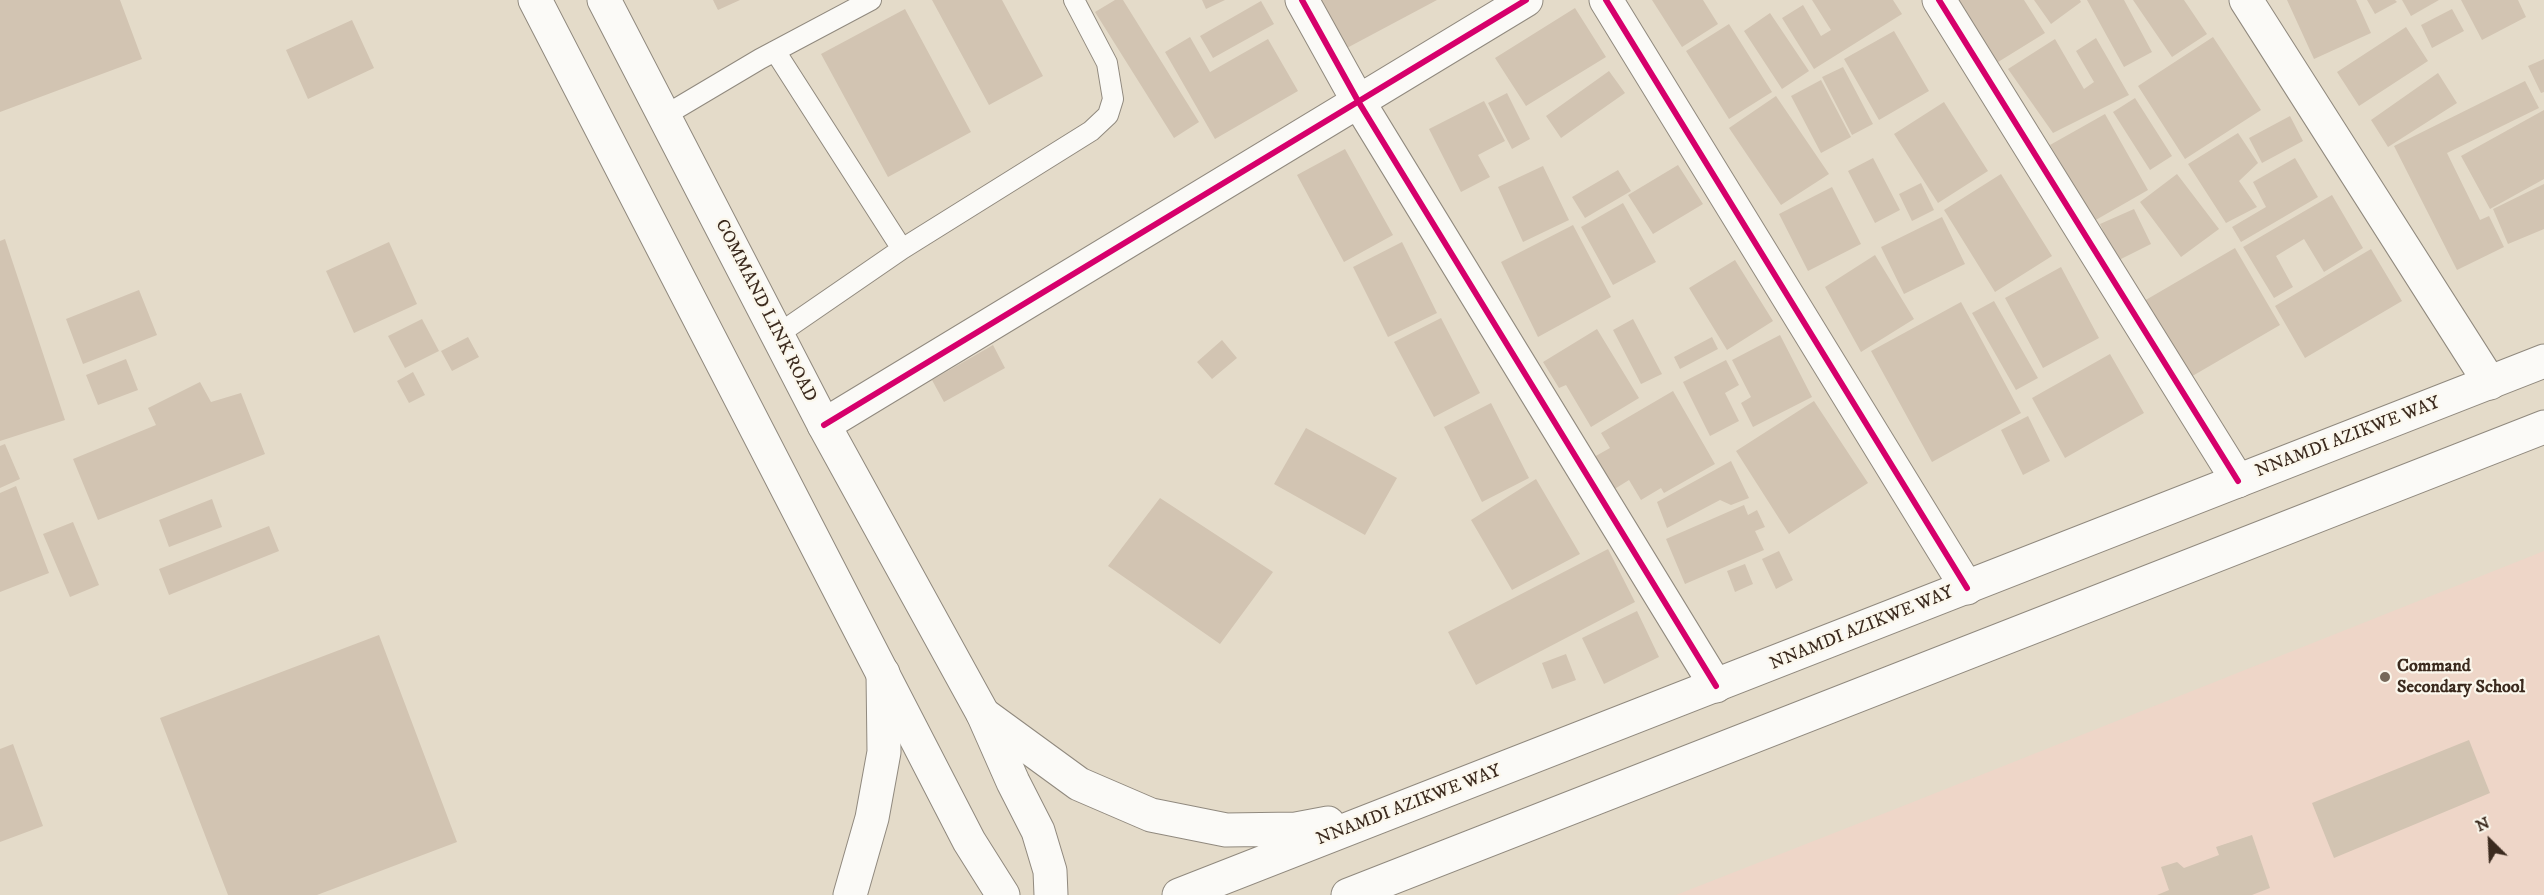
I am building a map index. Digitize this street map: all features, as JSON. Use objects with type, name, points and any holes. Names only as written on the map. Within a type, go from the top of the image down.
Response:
[{"type":"main road","points":[[535,0],[969,841],[1003,895]]},
{"type":"main road","name":"COMMAND LINK ROAD","points":[[604,0],[824,425],[983,714],[1038,831],[1050,871],[1051,895]]},
{"type":"main road","points":[[1302,0],[1358,101],[1716,686]]},
{"type":"main road","points":[[824,425],[1526,0]]},
{"type":"main road","points":[[1606,0],[1967,588]]},
{"type":"main road","points":[[1939,0],[2238,481]]},
{"type":"main road","points":[[2246,0],[2490,383]]},
{"type":"main road","name":"NNAMDI AZIKWE WAY","points":[[1179,895],[2544,362]]},
{"type":"main road","points":[[1348,895],[2544,427]]},
{"type":"main road","points":[[850,895],[872,818],[884,752],[883,673]]},
{"type":"main road","points":[[983,714],[1079,784],[1151,815],[1227,830],[1296,829],[1412,805]]},
{"type":"lane","points":[[664,116],[775,51],[871,0]]},
{"type":"lane","points":[[777,335],[902,249],[1091,130],[1108,114],[1113,99],[1107,63],[1074,0]]},
{"type":"lane","points":[[775,51],[902,249]]},
{"type":"shaded area","name":"Command Secondary School","points":[[2544,551],[2544,895],[1676,895],[1908,804]]},
{"type":"building","points":[[0,0],[120,0],[142,59],[0,112]]},
{"type":"building","points":[[713,0],[740,0],[718,10]]},
{"type":"building","points":[[932,0],[1002,0],[1043,76],[989,105]]},
{"type":"building","points":[[1115,0],[1123,0],[1199,122],[1174,138],[1095,12]]},
{"type":"building","points":[[1202,0],[1225,0],[1206,9]]},
{"type":"building","points":[[1318,0],[1437,0],[1345,49]]},
{"type":"building","points":[[1652,0],[1703,0],[1718,24],[1682,47]]},
{"type":"building","points":[[1812,0],[1893,0],[1902,14],[1814,69],[1782,18],[1803,5],[1821,36],[1831,30]]},
{"type":"building","points":[[1948,0],[2024,0],[2045,33],[1990,67]]},
{"type":"building","points":[[2034,0],[2080,0],[2081,2],[2051,24]]},
{"type":"building","points":[[2087,0],[2124,0],[2152,52],[2124,67]]},
{"type":"building","points":[[2133,0],[2184,0],[2207,34],[2172,57]]},
{"type":"building","points":[[2287,0],[2356,0],[2371,33],[2314,59]]},
{"type":"building","points":[[2367,0],[2395,0],[2397,2],[2375,14]]},
{"type":"building","points":[[2402,0],[2439,0],[2411,16]]},
{"type":"building","points":[[2461,0],[2518,0],[2526,17],[2482,40]]},
{"type":"building","points":[[1261,1],[1274,24],[1213,58],[1200,36]]},
{"type":"building","points":[[1575,8],[1606,57],[1526,106],[1495,58]]},
{"type":"building","points":[[905,9],[971,132],[888,177],[821,54]]},
{"type":"building","points":[[2452,9],[2464,31],[2432,48],[2421,25]]},
{"type":"building","points":[[1770,13],[1809,71],[1782,89],[1744,31]]},
{"type":"building","points":[[352,20],[374,68],[308,99],[286,50]]},
{"type":"building","points":[[1729,24],[1772,92],[1729,119],[1686,51]]},
{"type":"building","points":[[2406,27],[2428,61],[2359,106],[2337,72]]},
{"type":"building","points":[[1894,31],[1929,91],[1879,120],[1844,59]]},
{"type":"building","points":[[1190,37],[1210,72],[1268,39],[1298,91],[1215,139],[1165,52]]},
{"type":"building","points":[[2213,37],[2261,110],[2185,159],[2138,86]]},
{"type":"building","points":[[2096,38],[2129,95],[2053,133],[2008,69],[2055,39],[2084,89],[2094,82],[2076,51]]},
{"type":"building","points":[[2544,59],[2544,92],[2541,93],[2528,66]]},
{"type":"building","points":[[1843,67],[1873,124],[1852,135],[1822,77]]},
{"type":"building","points":[[1609,71],[1625,93],[1561,138],[1546,116]]},
{"type":"building","points":[[2438,73],[2457,103],[2388,147],[2371,120]]},
{"type":"building","points":[[1821,80],[1851,137],[1821,153],[1791,96]]},
{"type":"building","points":[[2525,81],[2539,108],[2447,153],[2480,220],[2489,216],[2504,247],[2457,270],[2394,146]]},
{"type":"building","points":[[1507,93],[1530,139],[1512,149],[1488,103]]},
{"type":"building","points":[[1776,96],[1829,174],[1781,205],[1729,128]]},
{"type":"building","points":[[2135,98],[2172,156],[2150,170],[2113,112]]},
{"type":"building","points":[[1484,101],[1505,141],[1478,155],[1490,177],[1461,192],[1429,129]]},
{"type":"building","points":[[1944,102],[1988,171],[1938,203],[1894,134]]},
{"type":"building","points":[[2544,110],[2544,179],[2490,209],[2461,156]]},
{"type":"building","points":[[2105,114],[2148,190],[2094,221],[2050,145]]},
{"type":"building","points":[[2290,116],[2303,141],[2262,163],[2249,138]]},
{"type":"building","points":[[2238,133],[2258,163],[2239,181],[2257,207],[2226,223],[2188,164]]},
{"type":"building","points":[[1345,149],[1393,235],[1344,262],[1297,175]]},
{"type":"building","points":[[1873,158],[1900,210],[1875,223],[1848,171]]},
{"type":"building","points":[[2295,158],[2318,197],[2241,242],[2232,227],[2266,207],[2253,182]]},
{"type":"building","points":[[1678,165],[1703,204],[1653,234],[1628,195]]},
{"type":"building","points":[[1543,166],[1569,220],[1523,242],[1498,187]]},
{"type":"building","points":[[1618,170],[1631,191],[1585,218],[1572,197]]},
{"type":"building","points":[[2001,174],[2052,256],[1995,292],[1944,210]]},
{"type":"building","points":[[2177,174],[2219,229],[2181,257],[2140,202]]},
{"type":"building","points":[[1921,183],[1934,210],[1912,221],[1899,194]]},
{"type":"building","points":[[2544,184],[2544,229],[2508,244],[2493,209]]},
{"type":"building","points":[[1832,187],[1861,244],[1808,271],[1779,214]]},
{"type":"building","points":[[2332,195],[2363,248],[2324,272],[2304,239],[2276,256],[2293,287],[2274,298],[2243,247]]},
{"type":"building","points":[[1623,203],[1656,262],[1613,285],[1581,227]]},
{"type":"building","points":[[2134,209],[2151,244],[2117,261],[2100,224]]},
{"type":"building","points":[[1942,217],[1965,264],[1904,294],[1881,247]]},
{"type":"building","points":[[1573,225],[1611,297],[1538,337],[1501,262]]},
{"type":"building","points":[[5,239],[65,420],[0,441],[0,241]]},
{"type":"building","points":[[389,242],[417,304],[354,333],[326,271]]},
{"type":"building","points":[[1402,242],[1437,313],[1388,337],[1353,267]]},
{"type":"building","points":[[2235,248],[2280,325],[2189,378],[2144,301]]},
{"type":"building","points":[[2371,249],[2402,301],[2305,358],[2275,306]]},
{"type":"building","points":[[1875,255],[1914,319],[1861,352],[1825,287]]},
{"type":"building","points":[[1735,260],[1773,321],[1727,350],[1689,288]]},
{"type":"building","points":[[2061,267],[2099,338],[2043,368],[2005,298]]},
{"type":"building","points":[[139,290],[157,335],[83,364],[66,319]]},
{"type":"building","points":[[1994,301],[2038,378],[2016,390],[1972,313]]},
{"type":"building","points":[[1961,302],[2021,413],[1932,462],[1871,351]]},
{"type":"building","points":[[1441,318],[1480,393],[1434,417],[1394,342]]},
{"type":"building","points":[[422,319],[439,351],[405,368],[388,336]]},
{"type":"building","points":[[1633,319],[1662,374],[1641,384],[1613,330]]},
{"type":"building","points":[[1597,329],[1639,398],[1591,427],[1566,385],[1559,388],[1543,362]]},
{"type":"building","points":[[1780,335],[1812,397],[1753,427],[1741,403],[1751,397],[1732,360]]},
{"type":"building","points":[[468,337],[479,357],[452,371],[441,351]]},
{"type":"building","points":[[1712,337],[1718,349],[1680,369],[1674,357]]},
{"type":"building","points":[[1222,340],[1237,358],[1212,379],[1197,362]]},
{"type":"building","points":[[993,345],[1005,368],[944,402],[932,380]]},
{"type":"building","points":[[2110,354],[2144,413],[2065,458],[2032,398]]},
{"type":"building","points":[[126,359],[138,390],[98,405],[86,375]]},
{"type":"building","points":[[1726,360],[1739,385],[1725,393],[1739,421],[1710,436],[1683,382]]},
{"type":"building","points":[[413,372],[425,395],[409,403],[397,381]]},
{"type":"building","points":[[200,382],[211,402],[241,393],[265,454],[98,520],[73,459],[156,425],[148,408]]},
{"type":"building","points":[[1673,391],[1715,464],[1664,493],[1661,488],[1641,500],[1629,480],[1613,490],[1594,457],[1610,448],[1601,433]]},
{"type":"building","points":[[1814,401],[1868,483],[1789,534],[1736,451]]},
{"type":"building","points":[[1491,403],[1529,478],[1482,502],[1444,427]]},
{"type":"building","points":[[2028,416],[2050,461],[2023,475],[2001,430]]},
{"type":"building","points":[[1306,428],[1397,478],[1365,535],[1274,484]]},
{"type":"building","points":[[5,444],[20,479],[0,488],[0,446]]},
{"type":"building","points":[[1731,461],[1749,498],[1731,505],[1720,500],[1667,528],[1657,502]]},
{"type":"building","points":[[1536,479],[1580,554],[1512,590],[1471,520]]},
{"type":"building","points":[[16,486],[49,573],[0,592],[0,493]]},
{"type":"building","points":[[1160,498],[1273,572],[1220,644],[1108,566]]},
{"type":"building","points":[[212,499],[222,527],[169,547],[159,520]]},
{"type":"building","points":[[1744,505],[1748,515],[1757,510],[1765,527],[1755,531],[1764,550],[1685,584],[1666,539]]},
{"type":"building","points":[[73,522],[99,585],[70,597],[43,534]]},
{"type":"building","points":[[269,526],[279,551],[169,595],[159,569]]},
{"type":"building","points":[[1608,549],[1635,602],[1476,685],[1448,632]]},
{"type":"building","points":[[1779,551],[1793,580],[1776,589],[1762,559]]},
{"type":"building","points":[[1745,564],[1753,584],[1735,592],[1727,571]]},
{"type":"building","points":[[1637,611],[1659,657],[1604,684],[1582,638]]},
{"type":"building","points":[[379,635],[457,842],[317,895],[228,895],[160,718]]},
{"type":"building","points":[[1566,654],[1576,680],[1552,689],[1542,663]]},
{"type":"building","points":[[2469,740],[2490,793],[2334,858],[2312,803]]},
{"type":"building","points":[[13,744],[43,826],[0,842],[0,749]]},
{"type":"building","points":[[2252,835],[2270,888],[2252,895],[2157,895],[2169,890],[2161,867],[2177,862],[2184,868],[2219,855],[2216,847]]},
{"type":"cycle path","points":[[1302,0],[1358,101],[1716,686]]},
{"type":"cycle path","points":[[824,425],[1526,0]]},
{"type":"cycle path","points":[[1606,0],[1967,588]]},
{"type":"cycle path","points":[[1939,0],[2238,481]]},
{"type":"place","name":"Command Secondary School","points":[[2385,677]]}]
